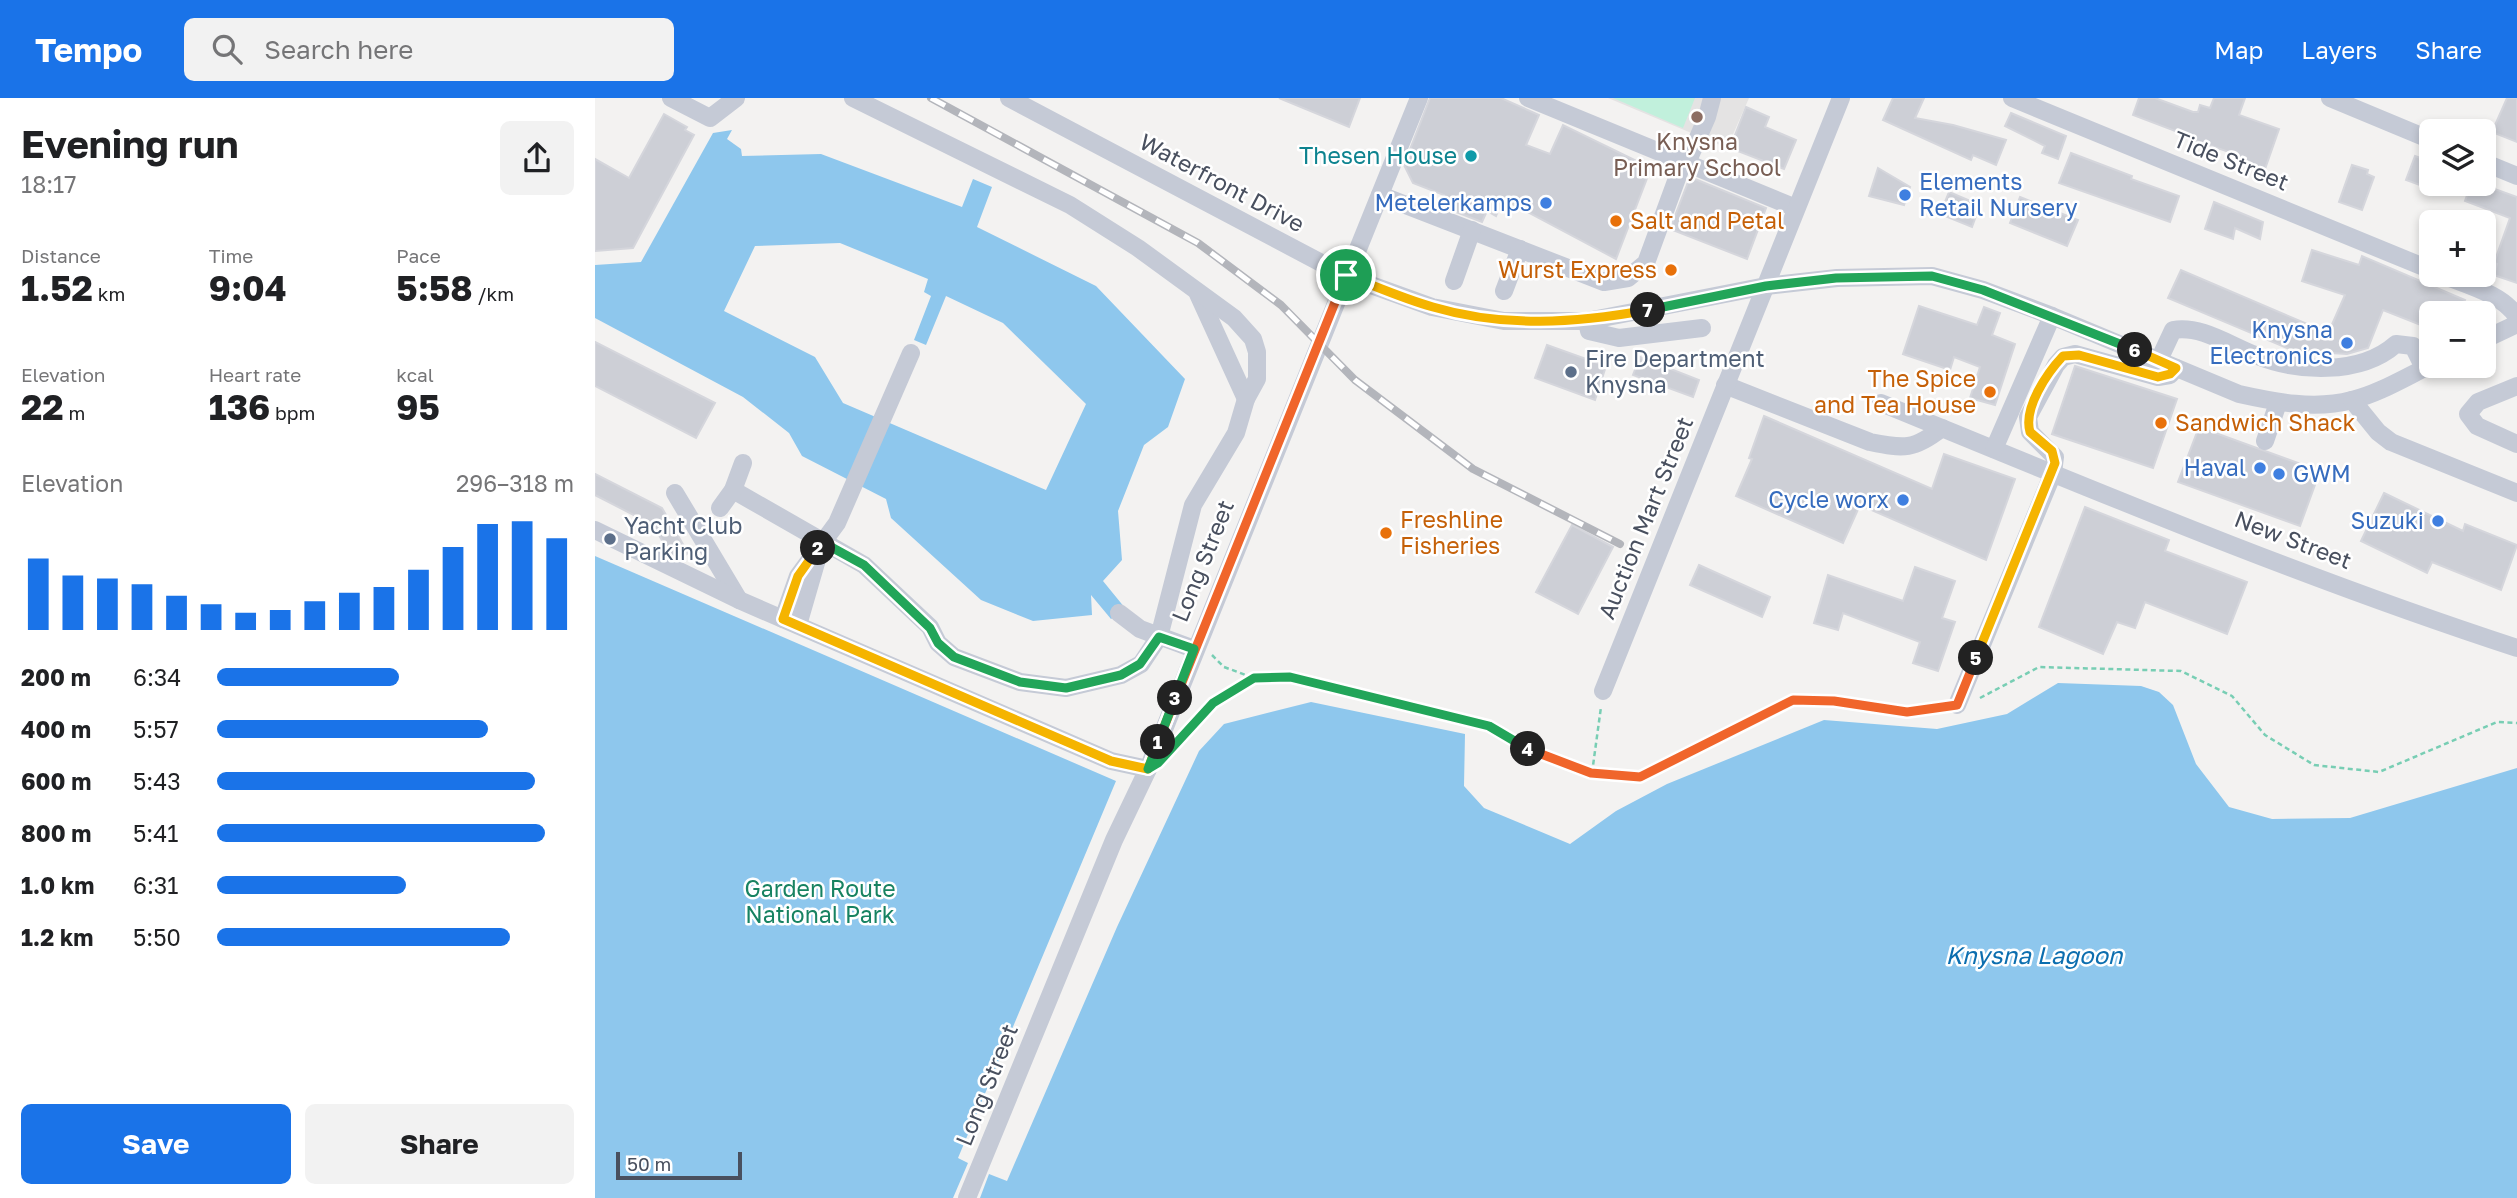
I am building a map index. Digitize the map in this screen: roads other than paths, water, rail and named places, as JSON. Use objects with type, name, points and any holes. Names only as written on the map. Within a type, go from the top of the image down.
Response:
[{"type":"street","points":[[671,98],[710,118],[736,98]]},
{"type":"street","points":[[733,490],[864,565],[923,620],[938,643],[954,657],[1020,682],[1066,688],[1121,675],[1140,664],[1159,637],[1193,505],[1236,433],[1246,399],[1257,379],[1257,352],[1253,339],[1234,318],[1138,248],[1070,205],[853,98]]},
{"type":"street","name":"Waterfront Drive","points":[[1009,98],[1346,275],[1432,307],[1473,317],[1504,321],[1587,321],[1766,286],[1836,278],[1932,276],[1983,290],[2052,316],[2239,394],[2278,403],[2318,404],[2352,400],[2419,371]]},
{"type":"street","name":"Long Street","points":[[967,1198],[1114,840],[1200,649],[1346,275],[1419,98]]},
{"type":"street","points":[[1528,98],[1796,208]]},
{"type":"street","points":[[1380,195],[1604,282],[1628,278],[1646,263],[1685,162],[1714,98]]},
{"type":"street","name":"Auction Mart Street","points":[[1603,691],[1841,98]]},
{"type":"street","name":"Tide Street","points":[[2012,98],[2419,265]]},
{"type":"street","points":[[2330,98],[2419,135]]},
{"type":"street","points":[[2496,167],[2517,176]]},
{"type":"street","points":[[1454,281],[1472,230]]},
{"type":"street","points":[[1504,291],[1520,249]]},
{"type":"street","points":[[2472,287],[2512,309],[2517,317]]},
{"type":"street","points":[[1198,294],[1246,399]]},
{"type":"street","points":[[1994,449],[2052,316]]},
{"type":"street","points":[[1587,321],[1589,331],[1619,338],[1702,328]]},
{"type":"street","points":[[2496,334],[2517,324]]},
{"type":"street","points":[[2159,360],[2173,330],[2192,328],[2259,357],[2302,367],[2329,368],[2352,364],[2386,352],[2396,344],[2413,346],[2419,354]]},
{"type":"street","points":[[790,622],[822,542],[837,523],[911,353]]},
{"type":"street","points":[[1957,705],[2053,473],[2055,457],[2030,432],[2028,417],[2063,356],[2079,355],[2158,377],[2170,374],[2176,368]]},
{"type":"street","points":[[1725,385],[1870,442],[1893,447],[1908,447],[1924,442],[1942,428]]},
{"type":"street","points":[[2517,386],[2478,402],[2468,414],[2477,426],[2517,444]]},
{"type":"street","points":[[2352,400],[2378,432],[2391,442],[2517,493]]},
{"type":"street","name":"New Street","points":[[1881,403],[2053,473],[2448,626],[2517,648]]},
{"type":"street","points":[[2265,441],[2278,403]]},
{"type":"street","points":[[720,508],[733,490],[743,463]]},
{"type":"street","points":[[675,493],[739,600]]},
{"type":"street","points":[[595,530],[739,600],[1111,761],[1148,769]]},
{"type":"street","points":[[1119,613],[1140,629],[1200,649]]},
{"type":"water","points":[[732,130],[727,139],[741,149],[742,156],[821,154],[962,207],[973,179],[992,187],[977,227],[1096,286],[1185,379],[1168,427],[1144,445],[1118,511],[1122,560],[1103,581],[1125,608],[1111,619],[1091,595],[1092,615],[1033,621],[981,600],[891,518],[886,499],[802,456],[789,433],[743,397],[595,318],[595,265],[641,262],[713,133]],"holes":[[[840,243],[928,279],[924,292],[931,296],[914,340],[926,345],[946,296],[1003,323],[1086,404],[1046,490],[843,403],[815,357],[724,311],[755,246]]]},
{"type":"water","name":"Garden Route National Park","points":[[595,556],[1116,781],[958,1158],[968,1163],[953,1198],[595,1198]]},
{"type":"water","name":"Knysna Lagoon","points":[[2058,683],[2141,686],[2159,692],[2173,705],[2196,764],[2229,807],[2272,819],[2350,818],[2517,768],[2517,1198],[980,1198],[989,1174],[1007,1181],[1117,927],[1199,751],[1224,724],[1311,702],[1465,734],[1464,786],[1484,808],[1570,844],[1616,811],[1667,784],[1824,720],[1937,729],[2007,714]]},
{"type":"railway","points":[[931,98],[1198,243],[1281,305],[1355,380],[1473,469],[1620,544]]},
{"type":"place","name":"Knysna Primary School","points":[[1697,117]]},
{"type":"place","name":"Thesen House","points":[[1471,156]]},
{"type":"place","name":"Elements Retail Nursery","points":[[1905,195]]},
{"type":"place","name":"Metelerkamps","points":[[1546,203]]},
{"type":"place","name":"Salt and Petal","points":[[1616,221]]},
{"type":"place","name":"Wurst Express","points":[[1671,270]]},
{"type":"place","name":"Knysna Electronics","points":[[2347,343]]},
{"type":"place","name":"Fire Department Knysna","points":[[1571,372]]},
{"type":"place","name":"The Spice and Tea House","points":[[1990,392]]},
{"type":"place","name":"Sandwich Shack","points":[[2161,423]]},
{"type":"place","name":"Haval","points":[[2260,468]]},
{"type":"place","name":"GWM","points":[[2279,474]]},
{"type":"place","name":"Cycle worx","points":[[1903,500]]},
{"type":"place","name":"Suzuki","points":[[2438,521]]},
{"type":"place","name":"Freshline Fisheries","points":[[1386,533]]},
{"type":"place","name":"Yacht Club Parking","points":[[610,539]]}]
